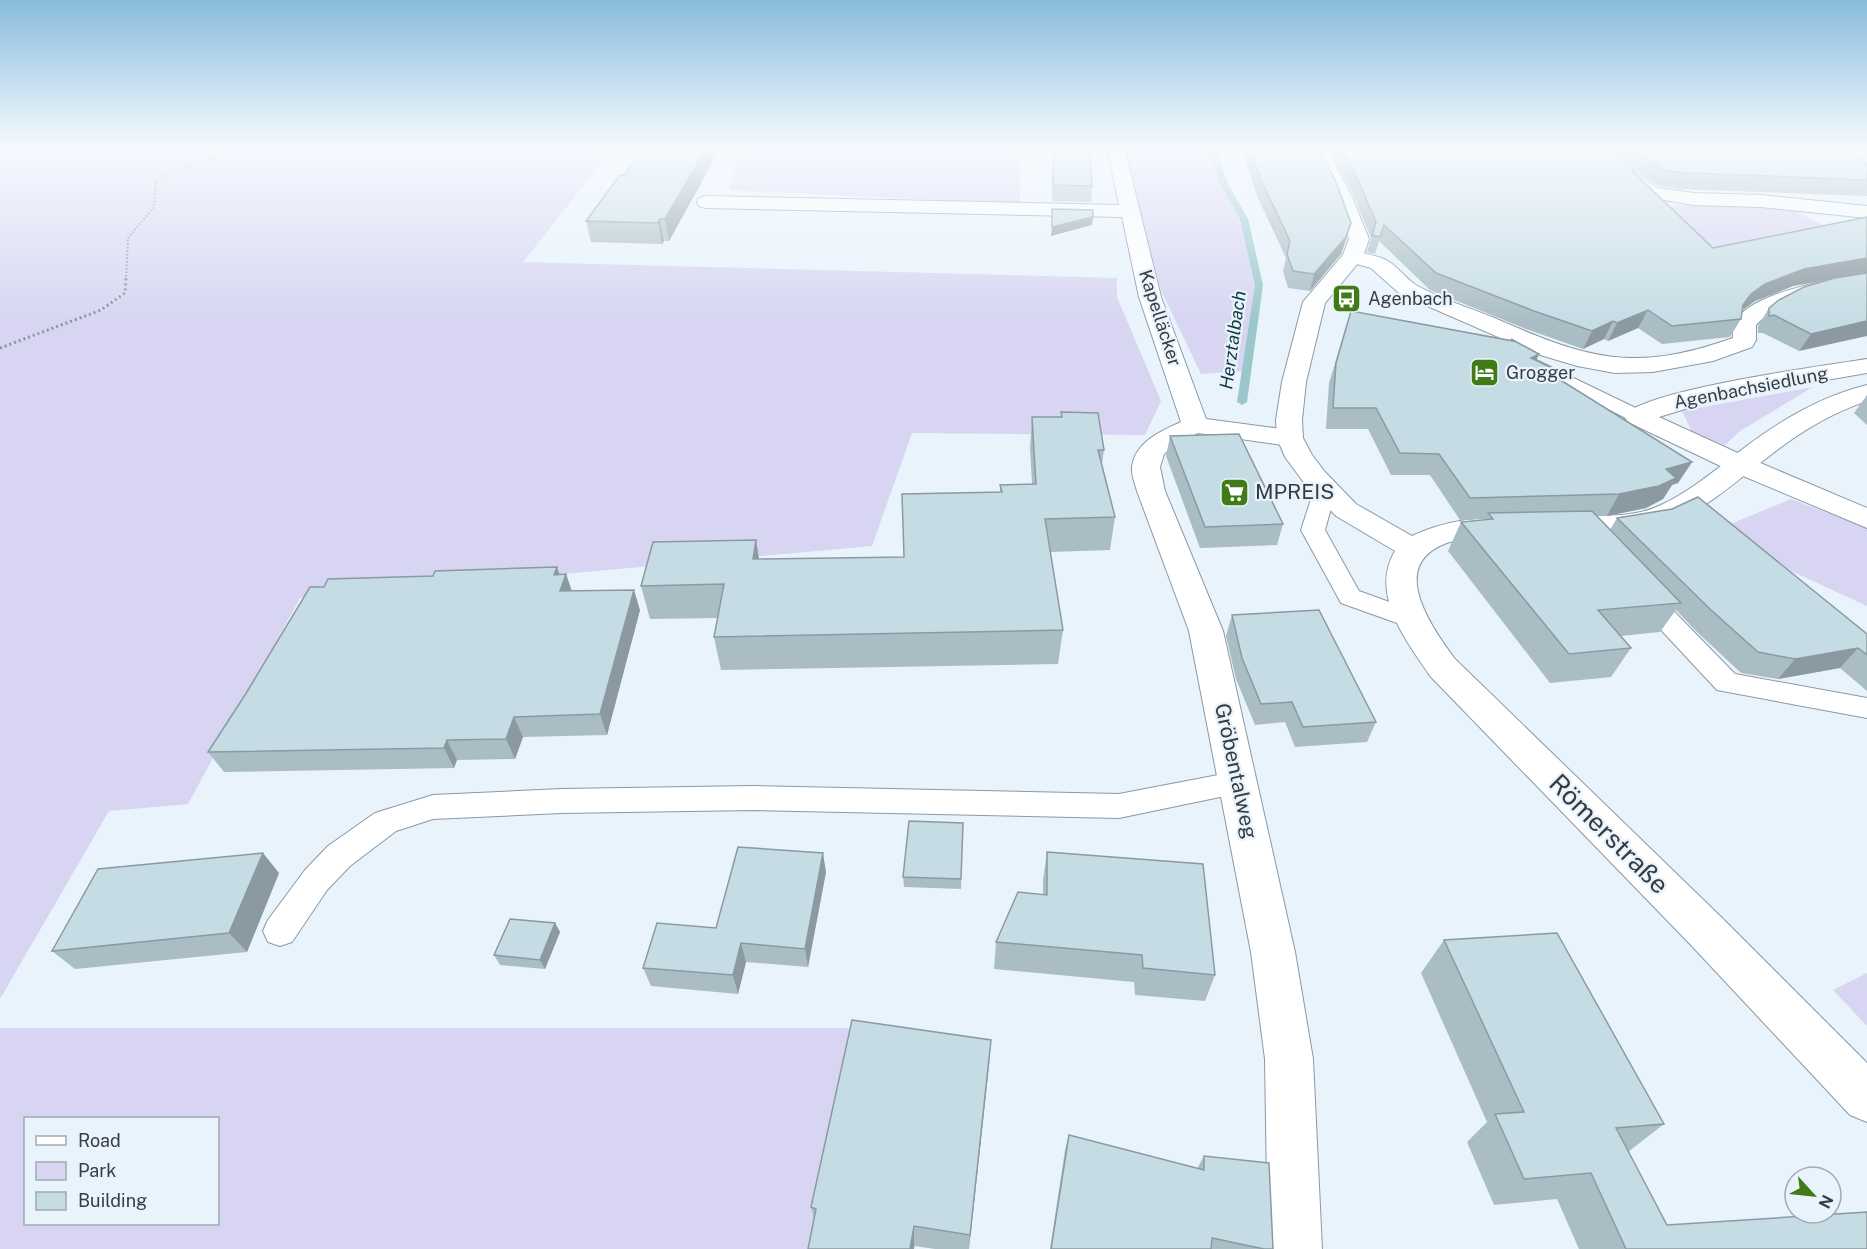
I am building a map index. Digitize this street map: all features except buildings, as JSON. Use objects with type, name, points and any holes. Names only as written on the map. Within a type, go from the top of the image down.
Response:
[{"type":"street","points":[[880,205],[1129,210]]},
{"type":"street","name":"Kapelläcker","points":[[1128,205],[1150,297],[1195,425]]},
{"type":"street","points":[[1347,205],[1359,239],[1353,257],[1314,302],[1294,382],[1289,420],[1290,438],[1299,457],[1325,490],[1357,518],[1413,549],[1425,540],[1454,531],[1606,527],[1655,518],[1716,485],[1773,440],[1818,412],[1867,393]]},
{"type":"street","points":[[1802,205],[1867,212]]},
{"type":"street","name":"Agenbachsiedlung","points":[[1353,257],[1378,264],[1408,289],[1545,349],[1577,359],[1615,366],[1681,362],[1726,350],[1744,342],[1746,323],[1761,310],[1777,302],[1825,287],[1867,281]]},
{"type":"street","name":"Agenbachsiedlung","points":[[1636,416],[1660,407],[1743,387],[1867,366]]},
{"type":"street","points":[[1636,416],[1741,465],[1853,511],[1867,519]]},
{"type":"street","points":[[1195,425],[1290,438]]},
{"type":"street","name":"Gröbentalweg","points":[[1195,425],[1167,438],[1152,451],[1146,467],[1150,490],[1206,630],[1273,952],[1285,1024],[1292,1108],[1296,1249]]},
{"type":"street","name":"Römerstraße","points":[[1413,549],[1403,562],[1400,576],[1403,600],[1422,640],[1443,668],[1697,922],[1867,1098]]},
{"type":"lane","points":[[1488,341],[1569,385],[1636,416]]},
{"type":"lane","points":[[1325,490],[1313,530],[1350,597],[1411,619]]},
{"type":"lane","points":[[1579,527],[1604,553]]},
{"type":"lane","points":[[1628,579],[1727,683],[1867,708]]},
{"type":"lane","points":[[280,931],[316,880],[339,856],[386,822],[433,807],[561,801],[742,798],[1119,806],[1239,783]]},
{"type":"path","points":[[0,348],[101,310],[125,294],[128,238],[154,205]]},
{"type":"green space","points":[[0,205],[568,205],[523,262],[1117,278],[1117,297],[1161,401],[1145,435],[912,433],[872,546],[300,598],[188,804],[109,811],[0,999]]},
{"type":"green space","points":[[1139,205],[1236,205],[1244,219],[1259,285],[1245,371],[1201,374],[1159,286]]},
{"type":"green space","points":[[1683,205],[1792,209],[1832,230],[1844,244],[1710,247],[1670,208]]},
{"type":"green space","points":[[1813,387],[1740,431],[1725,445],[1692,432],[1682,411]]},
{"type":"green space","points":[[1791,499],[1867,528],[1867,606],[1709,533]]},
{"type":"green space","points":[[1867,973],[1867,1026],[1833,990]]},
{"type":"green space","points":[[0,1028],[864,1028],[808,1249],[0,1249]]},
{"type":"waterway","name":"Herztalbach","points":[[1236,205],[1244,219],[1259,285],[1242,402]]},
{"type":"place","name":"Agenbach","points":[[1347,299]]},
{"type":"place","name":"Grogger","points":[[1485,373]]},
{"type":"place","name":"MPREIS","points":[[1234,492]]}]
